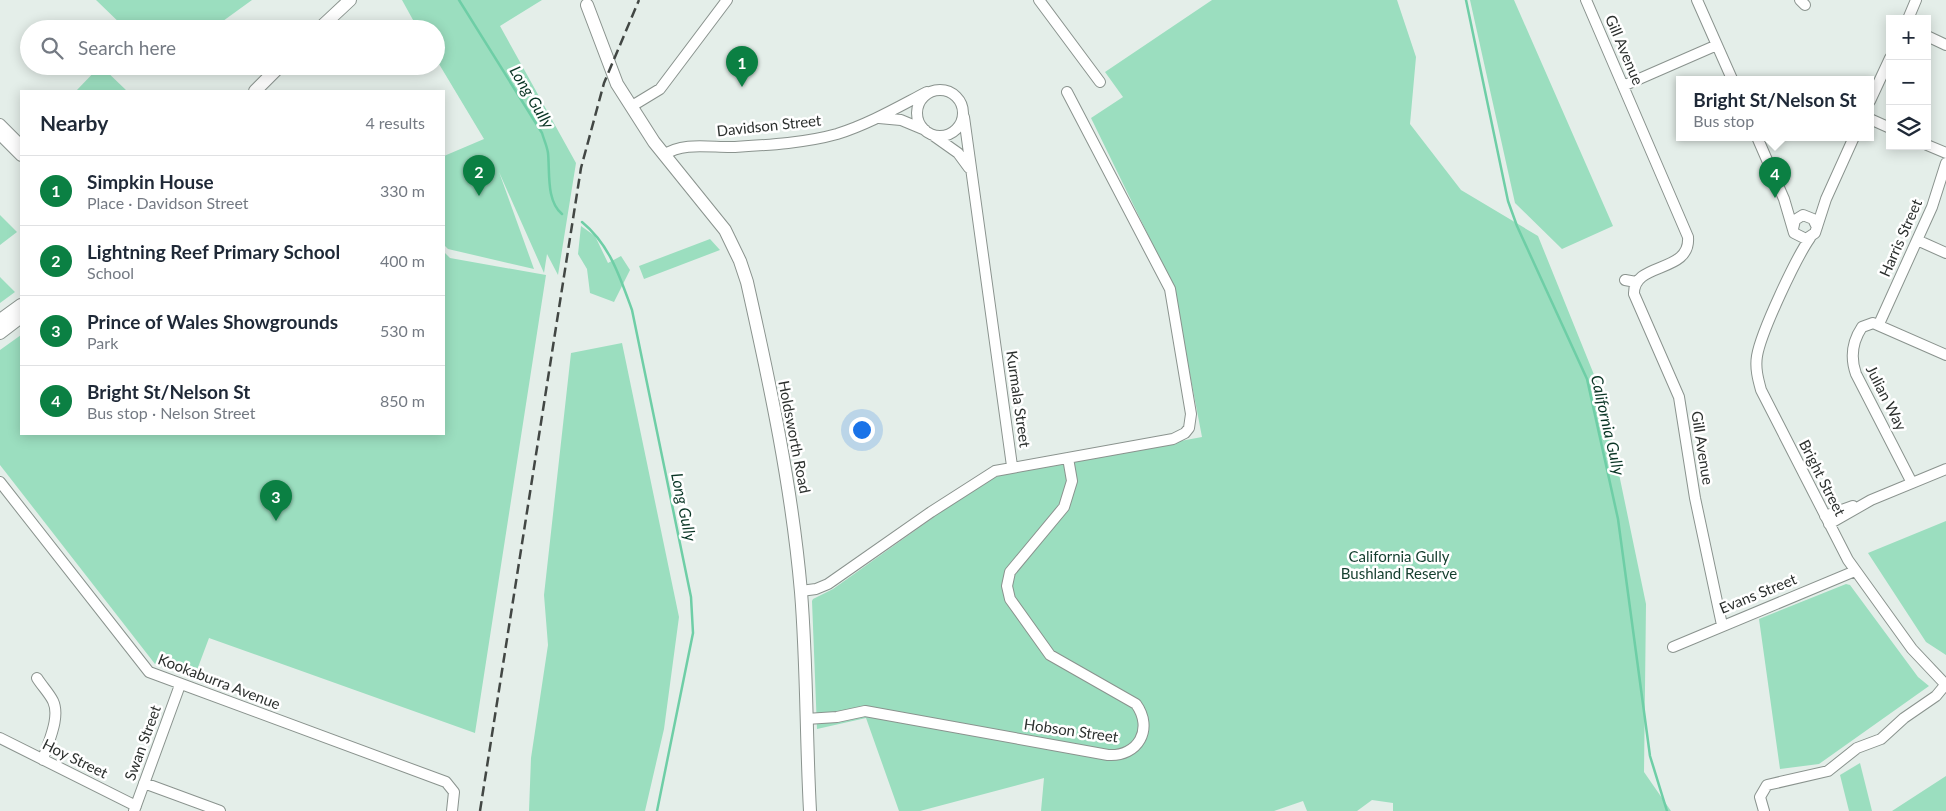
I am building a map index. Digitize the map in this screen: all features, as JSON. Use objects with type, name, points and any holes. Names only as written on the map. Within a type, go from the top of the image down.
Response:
[{"type":"main road","points":[[329,20],[350,0]]},
{"type":"main road","name":"Holdsworth Road","points":[[586,3],[607,45],[632,106],[664,156],[725,230],[744,271],[785,471],[801,591],[810,811]]},
{"type":"main road","points":[[257,90],[271,75]]},
{"type":"main road","points":[[0,320],[20,306]]},
{"type":"main road","points":[[0,333],[20,318]]},
{"type":"street","points":[[632,106],[649,98],[660,89],[727,0]]},
{"type":"street","points":[[1038,0],[1100,82]]},
{"type":"street","name":"Gill Avenue","points":[[1586,0],[1688,237],[1687,249],[1681,258],[1646,274],[1636,282],[1634,294],[1679,397],[1695,498],[1722,625]]},
{"type":"street","points":[[1697,0],[1731,76]]},
{"type":"street","points":[[1910,15],[1916,0]]},
{"type":"street","points":[[1931,38],[1946,45]]},
{"type":"street","points":[[1623,86],[1717,45]]},
{"type":"street","points":[[1874,92],[1889,60]]},
{"type":"street","points":[[935,89],[955,95],[962,107],[964,117],[952,132],[941,136],[930,133],[919,122],[919,106],[927,92],[935,89]]},
{"type":"street","name":"Davidson Street","points":[[664,156],[672,150],[684,147],[738,146],[817,138],[839,133],[876,119],[927,92]]},
{"type":"street","points":[[1012,466],[1173,439],[1186,433],[1189,428],[1191,414],[1170,289],[1067,92]]},
{"type":"street","name":"Kurmala Street","points":[[801,591],[816,589],[828,584],[980,480],[995,471],[1012,466],[964,117]]},
{"type":"street","name":"Davidson Street","points":[[876,119],[895,118],[930,133]]},
{"type":"street","points":[[1874,121],[1886,126]]},
{"type":"street","points":[[0,124],[20,144]]},
{"type":"street","name":"Kurmala Street","points":[[930,133],[964,159],[973,178]]},
{"type":"street","points":[[0,135],[20,155]]},
{"type":"street","name":"Bright Street","points":[[1759,141],[1784,199],[1798,246],[1797,261]]},
{"type":"street","points":[[1826,199],[1796,219],[1794,232],[1803,239],[1810,238],[1817,228],[1826,199],[1852,141]]},
{"type":"street","points":[[1931,147],[1946,153]]},
{"type":"street","name":"Harris Street","points":[[1879,324],[1934,201],[1946,163]]},
{"type":"street","points":[[1784,199],[1804,215],[1813,218],[1817,228]]},
{"type":"street","name":"Bright Street","points":[[1810,238],[1797,261],[1761,342],[1756,359],[1756,370],[1761,390],[1767,406],[1855,571],[1912,649],[1946,684]]},
{"type":"street","points":[[1917,240],[1946,253]]},
{"type":"street","points":[[1625,280],[1636,282]]},
{"type":"street","name":"Julian Way","points":[[1879,324],[1869,323],[1860,329],[1852,351],[1853,365],[1912,483]]},
{"type":"street","points":[[1879,324],[1946,355]]},
{"type":"street","name":"Hobson Street","points":[[806,719],[837,717],[865,711],[1108,755],[1122,754],[1134,749],[1142,738],[1144,725],[1141,712],[1136,704],[1050,655],[1008,595],[1007,581],[1010,572],[1067,501],[1072,481],[1068,458]]},
{"type":"street","points":[[1827,520],[1946,469]]},
{"type":"street","name":"Kookaburra Avenue","points":[[0,482],[146,669],[154,675],[446,782],[454,792],[452,811]]},
{"type":"street","name":"Evans Street","points":[[1673,647],[1855,571]]},
{"type":"street","points":[[37,678],[54,703],[55,709],[54,721],[43,760]]},
{"type":"street","points":[[1764,811],[1760,797],[1767,785],[1828,771],[1857,748],[1881,739],[1904,718],[1936,696],[1946,684]]},
{"type":"street","name":"Swan Street","points":[[135,808],[180,685]]},
{"type":"street","name":"Hoy Street","points":[[0,738],[135,808]]},
{"type":"street","points":[[144,783],[220,811]]},
{"type":"green space","points":[[96,0],[252,0],[224,20],[117,20]]},
{"type":"green space","points":[[402,0],[542,0],[500,26],[576,163],[558,275],[547,254],[544,273],[499,172],[534,269],[448,249],[445,246],[445,156],[484,139],[445,74],[445,20],[413,20]]},
{"type":"green space","name":"California Gully Bushland Reserve","points":[[1212,0],[1397,0],[1416,57],[1410,124],[1461,190],[1538,236],[1603,397],[1646,604],[1644,772],[1671,811],[1393,811],[1393,803],[1372,800],[1357,811],[1307,811],[1303,801],[1274,811],[1041,811],[1044,778],[920,811],[899,811],[866,718],[817,729],[813,599],[833,589],[934,517],[933,515],[990,479],[1008,473],[1202,437],[1173,286],[1091,118],[1123,97],[1105,72]]},
{"type":"green space","points":[[1470,0],[1514,0],[1613,226],[1562,249],[1515,203]]},
{"type":"green space","points":[[91,75],[110,75],[126,90],[77,90]]},
{"type":"green space","points":[[0,215],[17,232],[0,245]]},
{"type":"green space","points":[[581,226],[595,236],[608,263],[621,256],[630,270],[614,302],[590,293],[587,269],[578,254]]},
{"type":"green space","points":[[710,239],[720,250],[644,279],[639,266]]},
{"type":"green space","points":[[445,253],[450,258],[546,275],[475,733],[209,638],[194,678],[155,664],[0,465],[0,350],[20,336],[20,435],[445,435]]},
{"type":"green space","points":[[0,277],[15,292],[0,303]]},
{"type":"green space","points":[[622,343],[679,617],[664,729],[645,811],[529,811],[531,758],[548,645],[544,595],[571,353]]},
{"type":"green space","points":[[1946,521],[1946,655],[1926,642],[1868,553]]},
{"type":"green space","points":[[1846,584],[1850,585],[1918,677],[1929,686],[1819,764],[1780,769],[1759,619]]},
{"type":"green space","points":[[1860,763],[1872,811],[1849,811],[1840,775]]},
{"type":"green space","points":[[1946,776],[1946,811],[1892,811]]},
{"type":"waterway","name":"Long Gully","points":[[459,0],[542,133],[548,153],[551,194],[553,202],[562,214]]},
{"type":"waterway","name":"California Gully","points":[[1466,0],[1508,201],[1517,226],[1587,379],[1618,519],[1650,756],[1667,811]]},
{"type":"waterway","name":"Long Gully","points":[[582,222],[592,231],[607,251],[632,310],[691,597],[693,633],[657,811]]},
{"type":"railway","points":[[480,811],[581,168],[604,83],[639,0]]},
{"type":"place","name":"Simpkin House","points":[[742,87]]},
{"type":"place","name":"Lightning Reef Primary School","points":[[479,196]]},
{"type":"place","name":"Bright St/Nelson St","points":[[1775,198]]},
{"type":"place","name":"Prince of Wales Showgrounds","points":[[276,521]]}]
